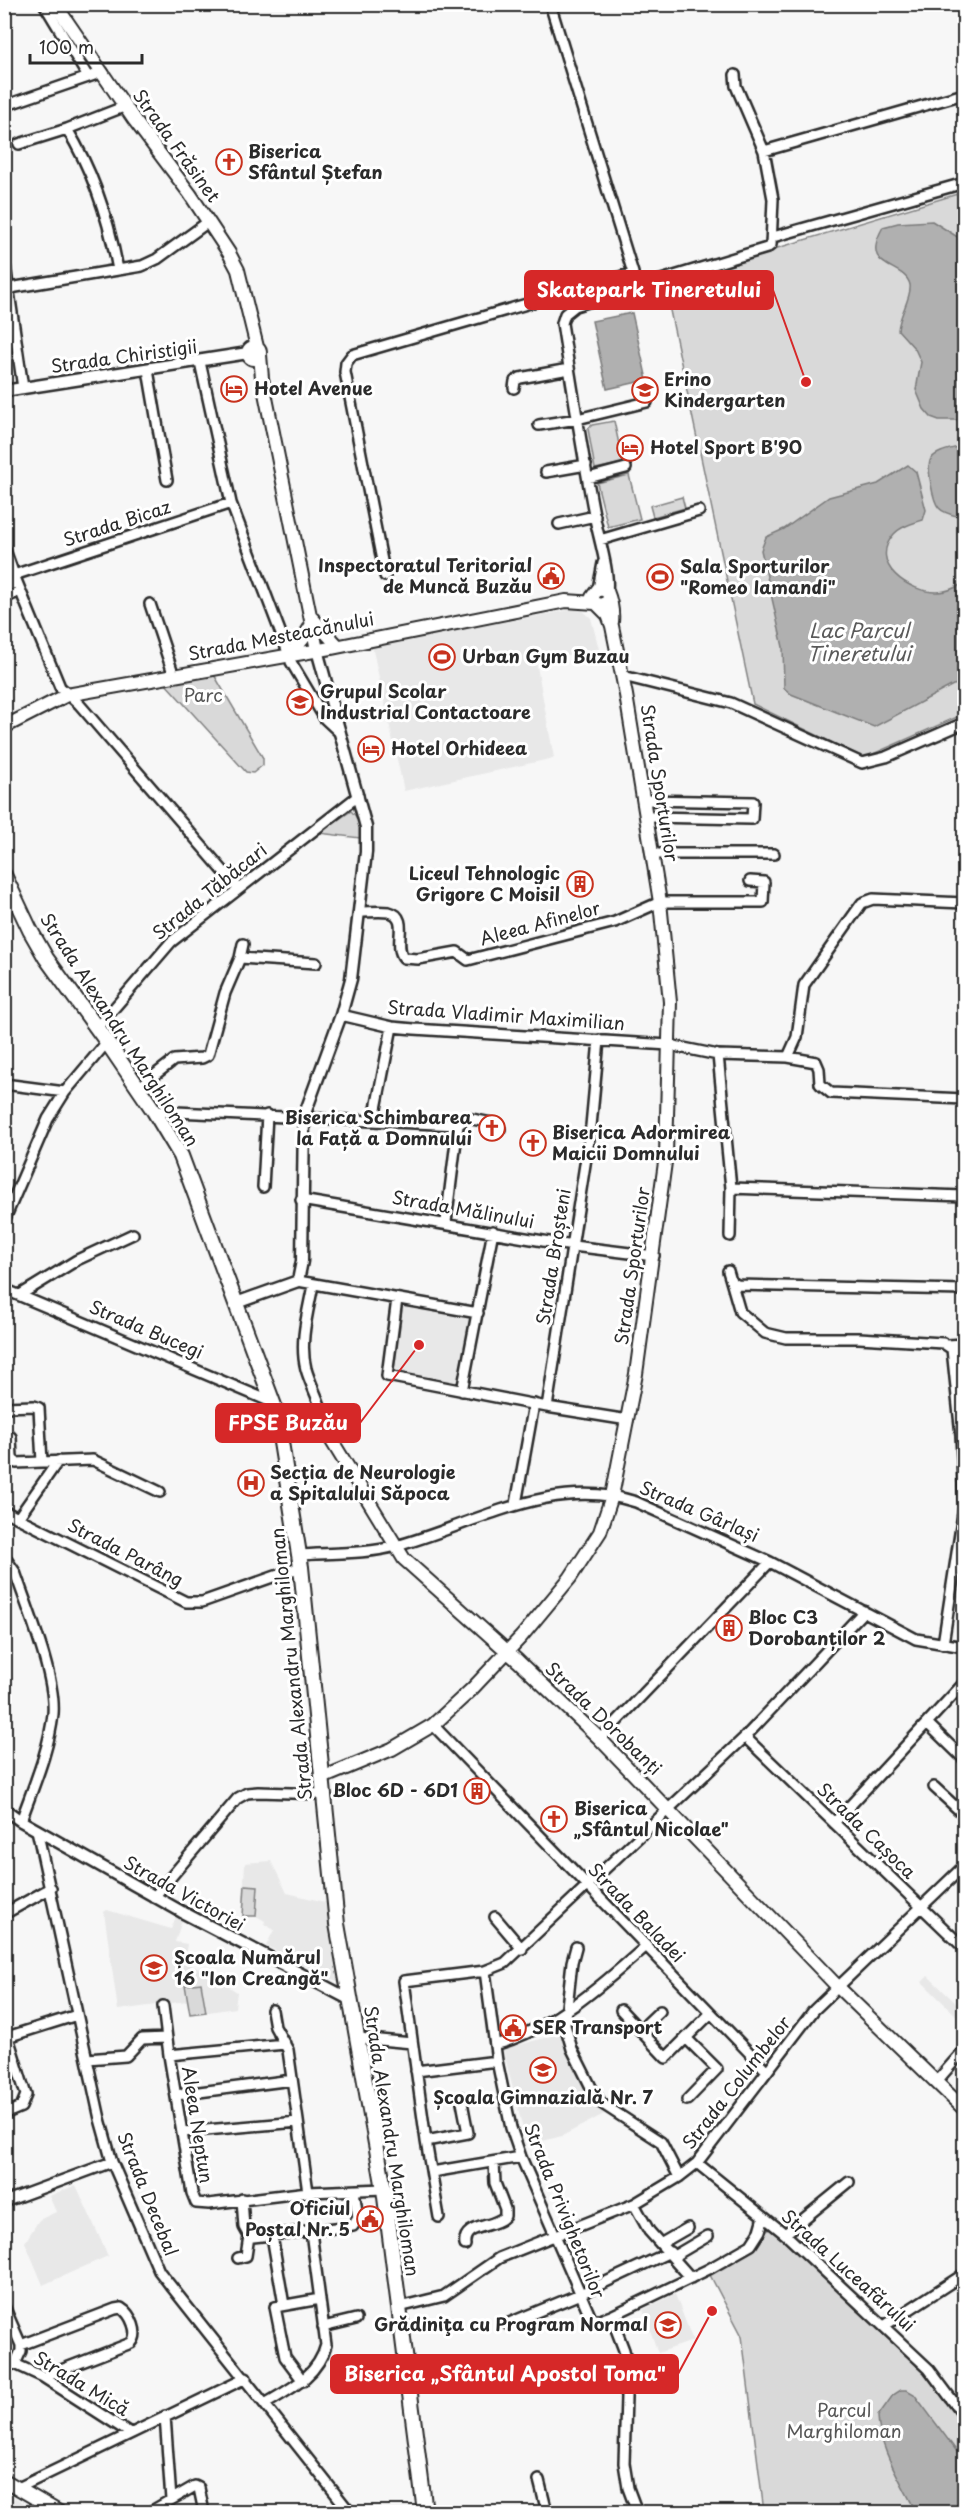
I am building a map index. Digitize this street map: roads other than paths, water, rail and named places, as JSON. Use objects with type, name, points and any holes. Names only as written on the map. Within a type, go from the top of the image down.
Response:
[{"type":"main road","name":"Strada Frăsinet","points":[[55,4],[208,222],[238,270],[250,317],[253,353]]},
{"type":"main road","points":[[253,353],[262,378],[317,650]]},
{"type":"main road","name":"Strada Mesteacănului","points":[[4,727],[67,695],[174,675],[290,658],[317,650],[600,596]]},
{"type":"main road","name":"Strada Sporturilor","points":[[322,1778],[392,1749],[433,1725],[508,1652],[581,1563],[600,1532],[612,1496],[628,1420],[654,1256],[668,1131],[669,974],[653,854],[622,676],[612,626],[600,596]]},
{"type":"main road","points":[[311,620],[338,646]]},
{"type":"main road","points":[[290,658],[303,639],[311,620]]},
{"type":"main road","name":"Strada Alexandru Marghiloman","points":[[4,875],[46,958],[154,1111],[189,1175],[275,1407],[300,1561],[337,1924],[384,2189],[425,2512]]},
{"type":"main road","points":[[275,1407],[313,1421],[324,1428]]},
{"type":"main road","name":"Strada Dorobanți","points":[[324,1428],[395,1546],[410,1564],[600,1739],[837,1986],[964,2109]]},
{"type":"main road","points":[[4,2480],[59,2512]]},
{"type":"street","points":[[44,4],[88,77]]},
{"type":"street","points":[[385,576],[345,372],[346,363],[352,355],[633,273],[550,4]]},
{"type":"street","points":[[4,105],[103,72]]},
{"type":"street","points":[[735,75],[736,86],[764,151],[773,199],[773,237],[964,183]]},
{"type":"street","points":[[764,151],[964,94]]},
{"type":"street","points":[[19,144],[67,129],[126,106]]},
{"type":"street","points":[[67,129],[85,158],[93,180],[111,231],[118,270]]},
{"type":"street","points":[[10,288],[142,266],[157,259],[208,222]]},
{"type":"street","name":"Strada Sporturilor","points":[[600,596],[608,577],[603,561],[577,419],[562,323],[565,314],[575,306],[767,248],[771,245],[773,237]]},
{"type":"street","points":[[4,258],[23,388]]},
{"type":"street","name":"Strada Chiristigii","points":[[4,391],[253,353]]},
{"type":"street","points":[[200,362],[231,504],[290,658],[326,719],[340,733]]},
{"type":"street","points":[[514,388],[514,381],[520,378],[569,369]]},
{"type":"street","points":[[148,370],[166,480]]},
{"type":"street","points":[[539,425],[577,419],[647,402]]},
{"type":"street","points":[[546,472],[586,465]]},
{"type":"street","points":[[588,478],[626,468]]},
{"type":"street","name":"Strada Bicaz","points":[[17,583],[231,504]]},
{"type":"street","points":[[600,540],[699,511]]},
{"type":"street","points":[[559,524],[595,516]]},
{"type":"street","points":[[4,547],[60,687],[79,704],[238,888]]},
{"type":"street","points":[[4,587],[17,583]]},
{"type":"street","points":[[4,598],[17,583]]},
{"type":"street","points":[[150,604],[174,675]]},
{"type":"street","points":[[298,1281],[302,1261],[304,1116],[341,1015],[351,979],[367,836],[317,650]]},
{"type":"street","points":[[622,676],[730,704],[862,763],[886,757],[964,723]]},
{"type":"street","name":"Strada Tăbăcari","points":[[97,1028],[171,942],[358,796]]},
{"type":"street","points":[[644,800],[753,802],[752,819],[647,817]]},
{"type":"street","points":[[653,854],[774,854]]},
{"type":"street","points":[[660,902],[763,902],[764,882],[750,881]]},
{"type":"street","points":[[788,1057],[797,1037],[804,985],[862,903],[873,899],[964,903]]},
{"type":"street","name":"Aleea Afinelor","points":[[359,912],[388,912],[396,915],[401,923],[399,946],[404,958],[418,959],[457,952],[468,960],[615,922],[660,902]]},
{"type":"street","points":[[138,1088],[174,1060],[202,1058],[208,1055],[225,993],[240,958],[243,944]]},
{"type":"street","points":[[240,958],[316,963]]},
{"type":"street","name":"Strada Vladimir Maximilian","points":[[341,1015],[392,1027],[669,1045],[718,1055],[788,1057],[816,1062],[820,1084],[831,1093],[964,1099]]},
{"type":"street","points":[[374,1119],[392,1027]]},
{"type":"street","name":"Strada Broșteni","points":[[547,1407],[591,1126],[599,1041]]},
{"type":"street","points":[[4,1221],[48,1119],[65,1092],[107,1042]]},
{"type":"street","points":[[718,1055],[731,1188],[730,1236]]},
{"type":"street","points":[[4,1084],[65,1092]]},
{"type":"street","points":[[154,1111],[374,1119],[458,1125]]},
{"type":"street","points":[[263,1187],[267,1115]]},
{"type":"street","points":[[446,1222],[458,1125],[466,1118],[492,1123],[500,1129]]},
{"type":"street","points":[[731,1188],[964,1196]]},
{"type":"street","name":"Strada Mălinului","points":[[302,1200],[446,1222],[573,1245],[654,1256]]},
{"type":"street","points":[[462,1391],[493,1231]]},
{"type":"street","points":[[20,1295],[77,1260],[132,1234]]},
{"type":"street","points":[[728,1271],[740,1312],[765,1334],[786,1338],[859,1338],[948,1345],[964,1344]]},
{"type":"street","points":[[236,1303],[298,1281],[478,1313]]},
{"type":"street","points":[[731,1281],[737,1285],[749,1286],[964,1290]]},
{"type":"street","points":[[313,1285],[304,1333],[304,1358],[309,1379],[322,1410],[324,1428]]},
{"type":"street","name":"Strada Bucegi","points":[[4,1289],[275,1407]]},
{"type":"street","points":[[397,1299],[387,1376],[628,1420]]},
{"type":"street","points":[[943,1644],[955,1554],[963,1525],[964,1506],[954,1358],[952,1349],[948,1345]]},
{"type":"street","points":[[516,1504],[534,1404]]},
{"type":"street","points":[[4,1407],[34,1406],[39,1408],[42,1462]]},
{"type":"street","points":[[11,1437],[14,1462],[95,1460],[160,1492]]},
{"type":"street","points":[[18,1518],[57,1461]]},
{"type":"street","name":"Strada Gârlași","points":[[300,1561],[395,1546],[516,1504],[566,1495],[612,1496],[636,1502],[770,1562],[916,1639],[964,1647]]},
{"type":"street","name":"Strada Parâng","points":[[4,1511],[186,1602],[202,1602],[300,1561]]},
{"type":"street","points":[[4,1556],[15,1572],[48,1672],[53,1713],[41,1764],[21,1821]]},
{"type":"street","points":[[600,1739],[770,1562]]},
{"type":"street","points":[[439,2217],[404,1981],[485,1971],[505,1963],[745,1737],[864,1611]]},
{"type":"street","points":[[834,1823],[964,1683]]},
{"type":"street","points":[[927,1723],[964,1759]]},
{"type":"street","name":"Strada Baladei","points":[[433,1725],[767,2071]]},
{"type":"street","name":"Strada Cașoca","points":[[745,1737],[964,1948]]},
{"type":"street","points":[[934,1787],[960,1811],[964,1810]]},
{"type":"street","points":[[154,1897],[238,1798],[247,1792],[324,1794]]},
{"type":"street","name":"Strada Victoriei","points":[[4,1809],[154,1897],[278,1964],[351,2000]]},
{"type":"street","name":"Strada Decebal","points":[[37,1830],[100,2119],[112,2162],[159,2271],[350,2512]]},
{"type":"street","name":"Strada Columbelor","points":[[399,2307],[444,2296],[498,2258],[634,2204],[680,2177],[697,2163],[814,2010],[964,1866]]},
{"type":"street","points":[[4,1914],[51,1888]]},
{"type":"street","points":[[495,1917],[522,1949]]},
{"type":"street","points":[[576,1947],[566,2011],[567,2035],[596,2096],[610,2110],[661,2142],[680,2177]]},
{"type":"street","points":[[495,2045],[538,2030],[597,1990],[645,1947]]},
{"type":"street","name":"Strada Privighetorilor","points":[[485,1971],[497,2061],[511,2128],[521,2157],[589,2316],[594,2320],[611,2316]]},
{"type":"street","name":"Aleea Neptun","points":[[163,2006],[192,2193],[196,2203],[208,2204],[308,2193],[384,2189]]},
{"type":"street","points":[[272,2010],[275,2027],[285,2044],[308,2193]]},
{"type":"street","points":[[621,2010],[666,2058],[710,2014]]},
{"type":"street","points":[[640,2030],[660,2011]]},
{"type":"street","points":[[4,2114],[21,2107],[26,2095],[6,2038],[77,2015]]},
{"type":"street","points":[[87,2059],[126,2056],[142,2039],[167,2038]]},
{"type":"street","points":[[358,2038],[412,2043]]},
{"type":"street","points":[[686,2038],[717,2069],[687,2100]]},
{"type":"street","points":[[169,2055],[285,2044]]},
{"type":"street","points":[[936,2082],[964,2050]]},
{"type":"street","points":[[416,2071],[497,2061]]},
{"type":"street","points":[[176,2095],[292,2080]]},
{"type":"street","points":[[426,2141],[468,2133],[461,2097]]},
{"type":"street","points":[[183,2132],[298,2121]]},
{"type":"street","points":[[432,2172],[521,2157]]},
{"type":"street","points":[[4,2202],[112,2162]]},
{"type":"street","points":[[465,2245],[468,2232],[498,2222],[506,2214],[495,2183],[494,2162]]},
{"type":"street","name":"Strada Luceafărului","points":[[697,2163],[785,2234],[884,2326],[929,2369],[964,2416]]},
{"type":"street","points":[[785,2234],[849,2181]]},
{"type":"street","points":[[249,2236],[272,2236],[353,2226],[358,2218],[354,2191]]},
{"type":"street","points":[[238,2258],[246,2256],[249,2236],[244,2227],[242,2199]]},
{"type":"street","points":[[634,2204],[650,2231],[672,2254],[690,2278]]},
{"type":"street","points":[[637,2512],[628,2488],[624,2463],[627,2364],[611,2316],[690,2278],[751,2245],[765,2217]]},
{"type":"street","points":[[662,2244],[688,2229]]},
{"type":"street","points":[[266,2404],[303,2380],[323,2355],[326,2345],[311,2232]]},
{"type":"street","points":[[272,2236],[284,2305]]},
{"type":"street","points":[[507,2324],[672,2254],[708,2236]]},
{"type":"street","points":[[884,2326],[964,2274]]},
{"type":"street","points":[[303,2380],[285,2357],[275,2307],[320,2299]]},
{"type":"street","points":[[4,2306],[21,2345],[21,2351],[15,2364],[4,2367]]},
{"type":"street","points":[[21,2345],[116,2309],[121,2308],[127,2313],[136,2332],[131,2343],[43,2378]]},
{"type":"street","points":[[323,2327],[356,2319]]},
{"type":"street","name":"Strada Mică","points":[[15,2364],[43,2378],[130,2433]]},
{"type":"street","name":"Strada Mică","points":[[18,2488],[246,2378]]},
{"type":"street","points":[[165,2416],[171,2500]]},
{"type":"street","points":[[539,2481],[547,2512]]},
{"type":"street","points":[[150,2512],[197,2486],[204,2512]]},
{"type":"water","points":[[932,221],[964,241],[964,420],[939,420],[931,417],[924,409],[916,390],[921,362],[915,349],[898,330],[910,285],[900,272],[879,259],[876,251],[877,241],[883,227],[898,223]]},
{"type":"water","points":[[632,313],[647,380],[607,389],[592,321]]},
{"type":"water","points":[[964,445],[964,518],[939,508],[933,492],[929,469],[934,456]]},
{"type":"water","name":"Lac Parcul Tineretului","points":[[908,465],[916,472],[926,510],[923,520],[904,527],[894,534],[887,545],[886,556],[895,575],[916,588],[941,592],[964,583],[964,683],[953,685],[874,727],[791,694],[784,688],[783,647],[761,550],[766,537],[784,529],[829,497],[878,484]]},
{"type":"water","points":[[901,2390],[914,2394],[964,2461],[964,2512],[916,2512],[887,2453],[879,2429],[878,2416],[893,2395]]},
{"type":"place","name":"Biserica Sfântul Ștefan","points":[[229,162]]},
{"type":"place","name":"Skatepark Tineretului","points":[[806,382]]},
{"type":"place","name":"Hotel Avenue","points":[[234,389]]},
{"type":"place","name":"Erino Kindergarten","points":[[645,390]]},
{"type":"place","name":"Hotel Sport B'90","points":[[630,448]]},
{"type":"place","name":"Inspectoratul Teritorial de Muncă Buzău","points":[[551,576]]},
{"type":"place","name":"Sala Sporturilor \"Romeo Iamandi\"","points":[[660,577]]},
{"type":"place","name":"Urban Gym Buzau","points":[[442,657]]},
{"type":"place","name":"Grupul Scolar Industrial Contactoare","points":[[300,702]]},
{"type":"place","name":"Hotel Orhideea","points":[[371,749]]},
{"type":"place","name":"Liceul Tehnologic Grigore C Moisil","points":[[580,884]]},
{"type":"place","name":"Biserica Schimbarea la Față a Domnului","points":[[492,1128]]},
{"type":"place","name":"Biserica Adormirea Maicii Domnului","points":[[533,1143]]},
{"type":"place","name":"FPSE Buzău","points":[[419,1345]]},
{"type":"place","name":"Secția de Neurologie a Spitalului Săpoca","points":[[251,1483]]},
{"type":"place","name":"Bloc C3 Dorobanților 2","points":[[729,1628]]},
{"type":"place","name":"Bloc 6D - 6D1","points":[[477,1791]]},
{"type":"place","name":"Biserica „Sfântul Nicolae\"","points":[[554,1819]]},
{"type":"place","name":"Școala Numărul 16 \"Ion Creangă\"","points":[[154,1968]]},
{"type":"place","name":"SER Transport","points":[[513,2028]]},
{"type":"place","name":"Școala Gimnazială Nr. 7","points":[[543,2070]]},
{"type":"place","name":"Oficiul Poștal Nr. 5","points":[[370,2219]]},
{"type":"place","name":"Biserica „Sfântul Apostol Toma\"","points":[[712,2311]]},
{"type":"place","name":"Grădiniţa cu Program Normal","points":[[668,2325]]},
{"type":"park label","name":"Parc","points":[[203,696]]},
{"type":"park label","name":"Parcul Marghiloman","points":[[844,2421]]}]
